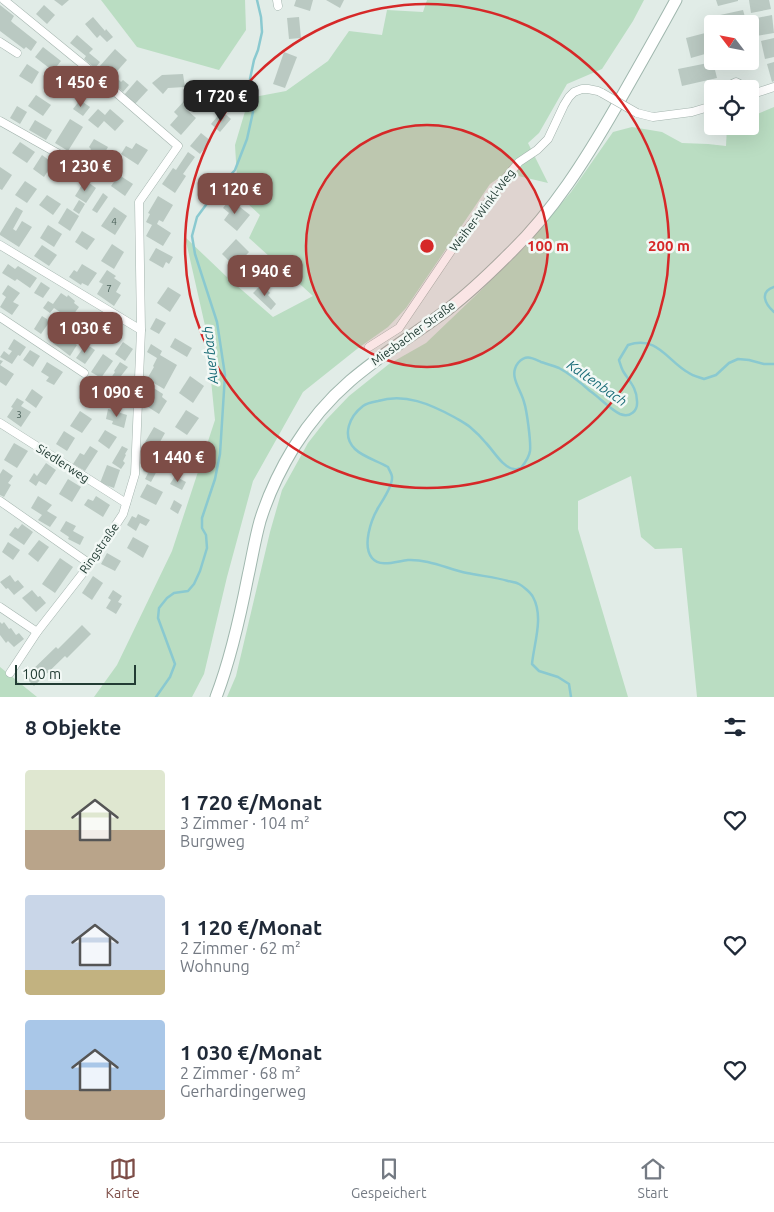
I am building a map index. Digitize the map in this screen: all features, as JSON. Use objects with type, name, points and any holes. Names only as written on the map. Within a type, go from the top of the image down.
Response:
[{"type":"main road","name":"Miesbacher Straße","points":[[216,697],[237,630],[260,521],[280,472],[298,442],[318,412],[348,382],[416,333],[481,281],[540,220],[568,185],[591,150],[676,0]]},
{"type":"street","name":"Ringstraße","points":[[4,0],[97,76],[178,146],[139,202],[141,330],[135,474],[123,514],[90,564],[37,632],[10,673]]},
{"type":"street","points":[[0,42],[17,52]]},
{"type":"street","points":[[759,90],[774,87]]},
{"type":"street","name":"Weiher-Winkl-Weg","points":[[370,347],[399,328],[451,251],[505,179],[519,162],[537,150],[548,139],[564,105],[569,96],[574,92],[582,89],[598,91],[637,113],[653,117],[692,112],[704,108]]},
{"type":"street","points":[[0,121],[66,158]]},
{"type":"street","points":[[0,245],[141,330]]},
{"type":"street","points":[[0,317],[84,373]]},
{"type":"street","name":"Siedlerweg","points":[[0,423],[126,503]]},
{"type":"street","points":[[0,501],[90,564]]},
{"type":"street","points":[[0,607],[37,632]]},
{"type":"green space","points":[[101,0],[245,0],[246,30],[219,70],[137,47]]},
{"type":"green space","points":[[427,0],[644,0],[633,21],[602,69],[567,84],[539,133],[528,143],[548,183],[506,173],[490,184],[406,308],[388,327],[303,392],[253,481],[227,577],[204,674],[192,697],[94,697],[117,665],[172,551],[215,420],[206,330],[185,237],[273,317],[313,296],[249,238],[260,215],[238,195],[235,145],[249,98],[286,91],[328,61],[349,31],[382,35],[387,10],[423,12]]},
{"type":"green space","points":[[774,107],[774,697],[697,697],[682,548],[655,549],[641,537],[631,476],[578,501],[578,529],[628,697],[227,697],[236,676],[270,532],[282,490],[308,443],[326,420],[349,396],[389,364],[426,343],[525,247],[571,192],[613,132],[632,127],[662,132],[682,143],[726,146],[727,135],[759,135],[759,113]]},
{"type":"green space","points":[[0,667],[37,697],[0,697]]},
{"type":"building","points":[[54,0],[69,0],[62,6]]},
{"type":"building","points":[[296,0],[313,0],[310,11],[294,6]]},
{"type":"building","points":[[326,0],[344,0],[340,8]]},
{"type":"building","points":[[716,0],[738,0],[738,1],[718,6]]},
{"type":"building","points":[[749,0],[769,0],[771,9],[751,13]]},
{"type":"building","points":[[0,5],[14,16],[11,21],[13,23],[37,42],[31,51],[26,47],[24,49],[0,31]]},
{"type":"building","points":[[44,5],[55,15],[47,24],[36,14]]},
{"type":"building","points":[[743,10],[744,15],[720,15]]},
{"type":"building","points":[[772,15],[774,33],[759,36],[759,18]]},
{"type":"building","points":[[93,17],[113,37],[107,42],[100,35],[97,38],[85,24]]},
{"type":"building","points":[[299,17],[301,38],[289,39],[287,18]]},
{"type":"building","points":[[704,33],[704,54],[691,58],[686,38]]},
{"type":"building","points":[[77,35],[93,49],[89,53],[100,62],[95,68],[84,59],[86,56],[70,43]]},
{"type":"building","points":[[774,38],[774,57],[765,59],[761,41]]},
{"type":"building","points":[[43,47],[61,61],[53,71],[35,57]]},
{"type":"building","points":[[115,49],[127,60],[112,77],[99,67]]},
{"type":"building","points":[[284,52],[297,57],[285,88],[273,84]]},
{"type":"building","points":[[774,62],[774,81],[772,82],[767,64]]},
{"type":"building","points":[[27,64],[39,72],[32,84],[19,76]]},
{"type":"building","points":[[704,64],[704,70],[715,70],[717,78],[682,86],[678,69]]},
{"type":"building","points":[[183,74],[185,87],[168,88],[163,94],[152,83],[162,75]]},
{"type":"building","points":[[115,76],[121,82],[123,80],[129,85],[123,92],[111,81]]},
{"type":"building","points":[[72,77],[81,84],[72,94],[64,87]]},
{"type":"building","points":[[137,80],[148,90],[135,104],[124,95]]},
{"type":"building","points":[[203,80],[215,91],[205,101],[203,99],[197,104],[188,95]]},
{"type":"building","points":[[36,95],[51,105],[43,116],[28,106]]},
{"type":"building","points":[[80,100],[90,107],[83,116],[73,109]]},
{"type":"building","points":[[184,101],[190,106],[186,109],[196,118],[181,135],[170,125],[178,116],[174,112]]},
{"type":"building","points":[[17,106],[27,112],[20,124],[10,118]]},
{"type":"building","points":[[98,109],[105,115],[110,109],[124,121],[115,131],[104,121],[98,128],[88,120]]},
{"type":"building","points":[[222,111],[231,119],[220,132],[211,124]]},
{"type":"building","points":[[70,119],[83,127],[68,151],[55,143]]},
{"type":"building","points":[[35,120],[52,130],[46,140],[29,130]]},
{"type":"building","points":[[201,133],[211,141],[200,154],[190,146]]},
{"type":"building","points":[[94,139],[108,147],[103,156],[105,158],[99,166],[102,168],[95,178],[86,172],[90,161],[86,158],[91,149],[89,147]]},
{"type":"building","points":[[20,142],[35,152],[27,163],[12,153]]},
{"type":"building","points":[[136,143],[148,150],[138,165],[121,154],[126,146],[132,149]]},
{"type":"building","points":[[188,152],[195,157],[183,174],[186,176],[175,193],[162,184],[173,168],[176,170]]},
{"type":"building","points":[[42,155],[53,163],[44,177],[33,169]]},
{"type":"building","points":[[0,167],[12,175],[2,190],[0,189]]},
{"type":"building","points":[[119,175],[133,184],[125,196],[111,186]]},
{"type":"building","points":[[85,180],[96,188],[86,203],[75,196]]},
{"type":"building","points":[[25,181],[37,189],[27,203],[15,195]]},
{"type":"building","points":[[103,193],[108,197],[97,213],[92,210]]},
{"type":"building","points":[[47,195],[61,204],[53,215],[39,205]]},
{"type":"building","points":[[158,196],[173,205],[163,222],[159,220],[157,224],[171,233],[163,246],[146,236],[152,225],[146,222],[150,214],[148,213]]},
{"type":"building","points":[[230,199],[250,215],[237,231],[224,220],[229,213],[223,208]]},
{"type":"building","points":[[79,200],[85,204],[79,214],[73,210]]},
{"type":"building","points":[[16,207],[23,211],[13,229],[16,231],[22,221],[32,227],[19,247],[0,235]]},
{"type":"building","points":[[114,207],[127,216],[115,235],[101,226]]},
{"type":"building","points":[[67,208],[79,216],[70,231],[58,223]]},
{"type":"building","points":[[48,225],[62,234],[54,247],[40,238]]},
{"type":"building","points":[[82,231],[95,239],[87,250],[75,242]]},
{"type":"building","points":[[236,239],[249,252],[235,267],[222,254]]},
{"type":"building","points":[[112,244],[124,252],[114,269],[101,261]]},
{"type":"building","points":[[42,245],[57,255],[49,266],[34,256]]},
{"type":"building","points":[[156,248],[173,257],[169,264],[166,262],[163,268],[149,260]]},
{"type":"building","points":[[8,264],[15,269],[18,266],[37,278],[30,288],[17,279],[15,281],[2,273]]},
{"type":"building","points":[[82,264],[97,273],[88,286],[82,283],[81,285],[69,277],[74,270],[77,272]]},
{"type":"building","points":[[107,270],[116,276],[114,278],[121,283],[116,292],[121,295],[114,306],[97,294],[103,284],[99,282]]},
{"type":"building","points":[[41,282],[50,288],[43,298],[34,293]]},
{"type":"building","points":[[262,284],[276,304],[271,310],[253,293]]},
{"type":"building","points":[[8,285],[20,293],[13,302],[19,305],[12,315],[0,307],[6,297],[2,294]]},
{"type":"building","points":[[168,287],[181,295],[170,312],[157,303]]},
{"type":"building","points":[[61,293],[67,297],[68,295],[79,307],[70,319],[54,308],[50,313],[43,308],[48,301],[53,304]]},
{"type":"building","points":[[42,316],[50,321],[41,334],[34,329]]},
{"type":"building","points":[[88,318],[102,326],[95,338],[81,329]]},
{"type":"building","points":[[156,318],[166,323],[159,334],[150,329]]},
{"type":"building","points":[[60,333],[77,345],[70,356],[53,343]]},
{"type":"building","points":[[175,338],[192,348],[187,357],[170,347]]},
{"type":"building","points":[[14,339],[26,347],[12,364],[0,357],[4,351],[9,355],[12,351],[8,349]]},
{"type":"building","points":[[123,342],[133,349],[125,361],[115,354]]},
{"type":"building","points":[[86,344],[95,350],[85,364],[76,358]]},
{"type":"building","points":[[151,344],[162,351],[160,355],[177,365],[164,389],[147,379],[157,358],[147,352]]},
{"type":"building","points":[[30,350],[40,356],[33,367],[23,360]]},
{"type":"building","points":[[103,354],[113,361],[101,378],[91,372]]},
{"type":"building","points":[[47,362],[63,372],[54,385],[46,381],[49,377],[41,372]]},
{"type":"building","points":[[120,362],[128,367],[121,376],[129,382],[120,394],[106,385]]},
{"type":"building","points":[[0,365],[14,374],[6,386],[0,382]]},
{"type":"building","points":[[190,376],[204,386],[193,403],[179,393]]},
{"type":"building","points":[[152,387],[163,394],[162,397],[167,401],[159,414],[148,407],[153,399],[146,395]]},
{"type":"building","points":[[32,389],[43,397],[36,408],[25,400]]},
{"type":"building","points":[[17,398],[24,402],[21,406],[31,412],[21,427],[7,417]]},
{"type":"building","points":[[108,409],[127,415],[124,428],[112,424],[113,421],[106,419]]},
{"type":"building","points":[[186,410],[199,418],[187,435],[175,427]]},
{"type":"building","points":[[80,411],[92,419],[82,433],[70,426]]},
{"type":"building","points":[[154,427],[165,433],[155,451],[153,450],[150,455],[141,449]]},
{"type":"building","points":[[105,430],[117,437],[109,449],[98,441]]},
{"type":"building","points":[[64,431],[75,438],[67,451],[56,444]]},
{"type":"building","points":[[14,443],[28,451],[17,468],[4,460]]},
{"type":"building","points":[[90,446],[98,451],[85,471],[73,464],[80,453],[84,455]]},
{"type":"building","points":[[122,446],[128,449],[123,461],[125,463],[121,469],[112,463]]},
{"type":"building","points":[[182,446],[193,453],[182,470],[167,461],[173,452],[177,455]]},
{"type":"building","points":[[149,461],[159,467],[151,482],[145,479],[148,473],[143,471]]},
{"type":"building","points":[[46,463],[56,470],[46,485],[39,481],[36,486],[29,481],[34,473],[37,476]]},
{"type":"building","points":[[107,465],[120,470],[114,488],[100,483]]},
{"type":"building","points":[[3,469],[13,476],[8,483],[11,485],[4,497],[0,495],[0,474]]},
{"type":"building","points":[[175,476],[186,482],[182,490],[170,484]]},
{"type":"building","points":[[68,479],[81,487],[72,502],[59,494]]},
{"type":"building","points":[[147,484],[163,492],[156,505],[140,497]]},
{"type":"building","points":[[38,496],[52,505],[47,511],[57,517],[50,527],[38,520],[42,515],[31,508]]},
{"type":"building","points":[[96,496],[110,505],[103,517],[84,505],[88,499],[93,501]]},
{"type":"building","points":[[174,500],[182,505],[178,514],[170,509]]},
{"type":"building","points":[[138,514],[150,520],[146,526],[140,523],[136,531],[127,525],[132,516],[136,518]]},
{"type":"building","points":[[66,521],[76,526],[73,531],[84,537],[80,545],[68,539],[69,537],[60,531]]},
{"type":"building","points":[[22,524],[33,532],[24,545],[9,535],[15,527],[18,529]]},
{"type":"building","points":[[133,537],[149,546],[143,558],[127,548]]},
{"type":"building","points":[[39,540],[49,547],[38,562],[28,554]]},
{"type":"building","points":[[8,542],[20,550],[13,560],[2,552]]},
{"type":"building","points":[[107,553],[121,561],[115,571],[101,564]]},
{"type":"building","points":[[60,558],[73,567],[55,593],[42,584]]},
{"type":"building","points":[[10,575],[15,582],[18,580],[24,587],[14,595],[0,582]]},
{"type":"building","points":[[93,576],[103,583],[92,600],[82,593]]},
{"type":"building","points":[[32,590],[46,603],[36,612],[22,598]]},
{"type":"building","points":[[113,590],[122,596],[118,602],[122,604],[116,614],[106,608],[111,600],[108,598]]},
{"type":"building","points":[[0,622],[2,624],[4,622],[16,635],[19,633],[24,639],[14,647],[8,641],[6,643],[0,635]]},
{"type":"building","points":[[82,625],[91,634],[67,658],[65,656],[34,686],[25,677],[56,647],[58,649]]},
{"type":"waterway","name":"Auerbach","points":[[156,697],[170,677],[175,664],[158,618],[159,608],[174,593],[188,591],[194,584],[200,571],[207,548],[206,535],[202,528],[202,518],[215,479],[220,454],[225,375],[217,322],[195,254],[192,236],[197,217],[235,170],[247,139],[253,112],[250,79],[262,32],[257,0]]},
{"type":"waterway","name":"Kaltenbach","points":[[774,287],[769,289],[765,295],[766,302],[774,312]]},
{"type":"waterway","name":"Kaltenbach","points":[[571,697],[569,684],[558,677],[539,671],[532,664],[538,613],[533,597],[523,586],[515,582],[467,573],[423,561],[408,560],[379,563],[372,558],[368,547],[370,526],[389,489],[392,476],[388,467],[362,454],[351,444],[348,432],[354,415],[366,404],[388,399],[408,399],[427,404],[468,426],[506,466],[516,469],[521,468],[528,458],[530,451],[526,412],[514,373],[518,363],[524,358],[532,358],[559,368],[613,410],[624,415],[633,413],[637,405],[637,396],[634,388],[623,371],[619,360],[628,345],[647,343],[655,346],[681,368],[692,375],[704,379],[716,375],[729,363],[738,359],[774,364]]}]
